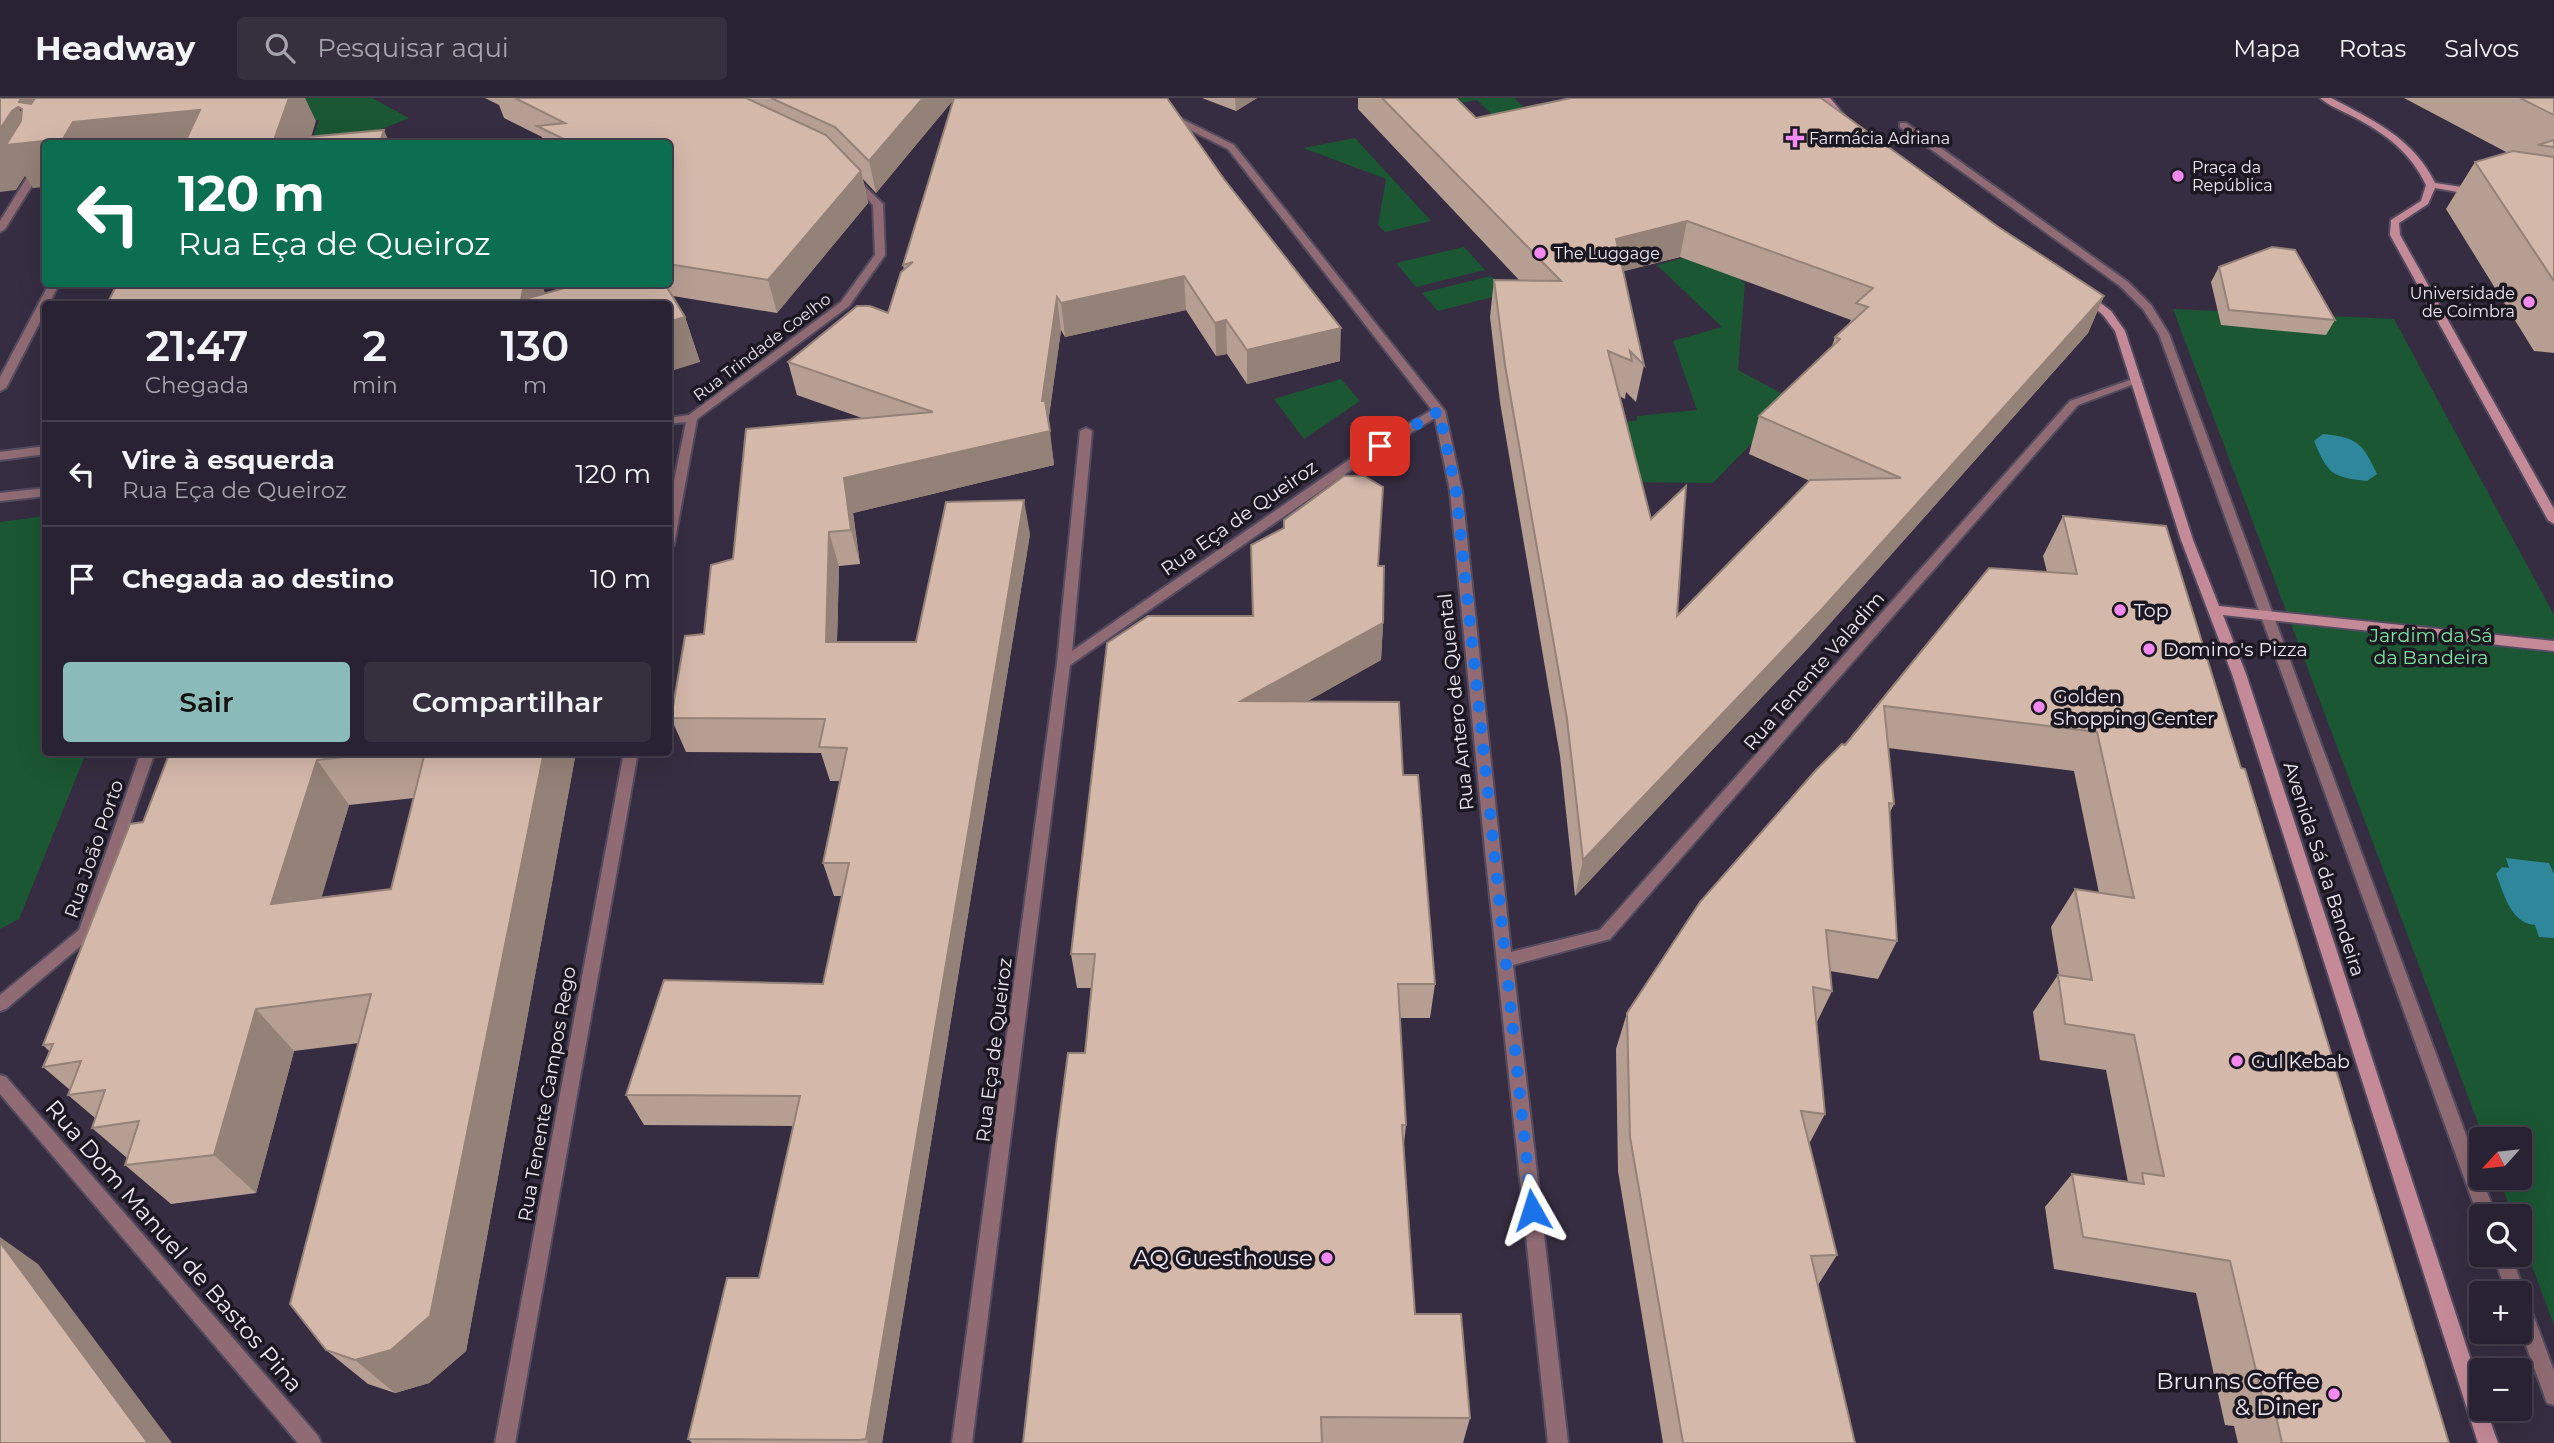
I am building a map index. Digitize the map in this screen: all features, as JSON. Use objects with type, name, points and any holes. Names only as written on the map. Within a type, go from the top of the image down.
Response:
[{"type":"main road","points":[[1825,98],[1838,115],[1856,128]]},
{"type":"main road","points":[[2325,98],[2402,140],[2423,163],[2431,185],[2425,202],[2394,222],[2395,235],[2554,520]]},
{"type":"main road","points":[[2431,185],[2486,194]]},
{"type":"main road","name":"Avenida Sá da Bandeira","points":[[2075,287],[2107,313],[2120,331],[2187,540],[2217,610],[2488,1443]]},
{"type":"main road","points":[[2217,610],[2554,646]]},
{"type":"street","name":"Rua Antero de Quental","points":[[1160,112],[1231,147],[1439,411],[1456,491],[1504,960],[1558,1443]]},
{"type":"street","points":[[1903,125],[2124,284],[2147,307],[2164,334],[2483,1204]]},
{"type":"street","points":[[0,229],[42,161]]},
{"type":"street","name":"Rua Trindade Coelho","points":[[672,420],[692,418],[845,304],[880,255],[878,204],[846,171]]},
{"type":"street","points":[[0,388],[42,307]]},
{"type":"street","name":"Rua Tenente Valadim","points":[[1504,960],[1605,936],[2074,403],[2137,381]]},
{"type":"street","name":"Rua Eça de Queiroz","points":[[1065,663],[1360,458],[1439,411]]},
{"type":"street","points":[[672,524],[692,418]]},
{"type":"street","name":"Rua Eça de Queiroz","points":[[962,1443],[1065,663],[1086,430]]},
{"type":"street","points":[[0,456],[42,451]]},
{"type":"street","points":[[0,497],[42,492]]},
{"type":"street","name":"Rua João Porto","points":[[0,1004],[85,934],[147,756]]},
{"type":"street","name":"Rua Tenente Campos Rego","points":[[505,1443],[630,756]]},
{"type":"street","name":"Rua Dom Manuel de Bastos Pina","points":[[0,1082],[312,1443]]},
{"type":"street","points":[[2532,1336],[2554,1395]]},
{"type":"green space","points":[[261,98],[372,98],[409,118],[354,140],[312,140],[319,120],[250,128]]},
{"type":"green space","points":[[1449,98],[1514,98],[1556,136],[1522,143],[1477,100],[1455,104]]},
{"type":"green space","points":[[1355,138],[1431,221],[1385,232],[1378,225],[1386,179],[1303,148]]},
{"type":"green space","points":[[1464,247],[1485,270],[1416,287],[1396,263]]},
{"type":"green space","points":[[1705,252],[1745,283],[1738,370],[1794,400],[1713,483],[1626,482],[1611,422],[1637,421],[1637,416],[1697,410],[1673,341],[1722,327],[1657,265]]},
{"type":"green space","points":[[1491,276],[1508,293],[1438,311],[1422,293]]},
{"type":"green space","name":"Jardim da Sá da Bandeira","points":[[2173,309],[2394,319],[2554,615],[2554,1325],[2532,1266],[2532,1204],[2509,1204],[2503,1190],[2532,1190],[2532,1127],[2480,1127]]},
{"type":"green space","points":[[1341,379],[1360,401],[1304,439],[1274,399]]},
{"type":"green space","points":[[42,516],[42,756],[85,756],[19,919],[0,929],[0,522]]},
{"type":"water","points":[[2323,434],[2352,440],[2358,444],[2377,474],[2367,481],[2346,478],[2332,472],[2323,461],[2314,441]]},
{"type":"water","points":[[2506,858],[2549,863],[2554,874],[2554,938],[2539,937],[2535,925],[2519,919],[2509,906],[2496,874],[2502,867],[2509,868]]},
{"type":"building","points":[[0,98],[21,98],[19,102],[31,104],[35,98],[289,98],[274,140],[186,140],[200,110],[73,122],[63,139],[6,145],[21,121],[22,109],[18,107],[12,111],[0,129]]},
{"type":"building","points":[[515,98],[746,98],[826,135],[861,171],[768,280],[672,265],[672,140],[566,140],[537,126],[565,123]]},
{"type":"building","points":[[771,98],[923,98],[869,161],[835,127]]},
{"type":"building","points":[[954,98],[1167,98],[1224,179],[1341,328],[1247,350],[1226,320],[1215,323],[1184,276],[1061,303],[1057,297],[1042,401],[1045,401],[1050,431],[844,478],[851,530],[829,532],[826,642],[916,642],[946,502],[1024,500],[866,1439],[688,1439],[727,1278],[759,1278],[800,1096],[626,1095],[664,980],[823,984],[849,863],[823,863],[847,748],[819,747],[825,719],[672,718],[685,636],[704,634],[711,565],[733,559],[746,429],[933,412],[788,362],[857,306],[870,306],[888,313],[901,272],[913,262],[903,265]]},
{"type":"building","points":[[1382,98],[1456,98],[1476,118],[1571,98],[1821,98],[1997,226],[2104,296],[1822,609],[1583,860],[1567,719],[1505,365],[1494,280],[1561,281]],"holes":[[[1687,221],[1873,288],[1856,303],[1868,307],[1835,337],[1840,339],[1759,416],[1901,478],[1810,480],[1677,616],[1686,486],[1651,519],[1608,351],[1632,361],[1630,351],[1644,365],[1616,239]]]},
{"type":"building","points":[[2520,98],[2554,98],[2554,115]]},
{"type":"building","points":[[384,130],[380,140],[274,140]]},
{"type":"building","points":[[2554,140],[2554,147],[2538,145]]},
{"type":"building","points":[[2513,151],[2554,157],[2554,281],[2475,162]]},
{"type":"building","points":[[2272,247],[2295,250],[2335,320],[2229,310],[2219,267]]},
{"type":"building","points":[[116,287],[523,287],[521,300],[568,287],[667,287],[685,317],[672,321],[672,301],[108,301]]},
{"type":"building","points":[[1344,476],[1364,476],[1383,487],[1378,566],[1384,566],[1383,623],[1241,701],[1399,702],[1403,775],[1418,775],[1435,984],[1398,984],[1406,1125],[1402,1125],[1415,1314],[1461,1314],[1470,1418],[1321,1417],[1322,1443],[1023,1443],[1068,1053],[1085,1053],[1095,954],[1071,954],[1107,643],[1148,616],[1253,616],[1251,545],[1284,528],[1284,520]]},
{"type":"building","points":[[2063,516],[2166,526],[2241,768],[2245,769],[2449,1443],[2282,1443],[2272,1398],[2262,1396],[2230,1261],[2083,1237],[2072,1174],[2144,1184],[2142,1173],[2164,1176],[2134,1035],[2065,1024],[2058,975],[2092,980],[2075,889],[2134,898],[2097,732],[1884,706],[1894,804],[1889,803],[1897,941],[1826,930],[1832,991],[1813,987],[1825,1114],[1801,1111],[1837,1255],[1811,1256],[1855,1443],[1683,1443],[1630,1137],[1627,1013],[1700,902],[1816,770],[1842,744],[1845,745],[1989,568],[2077,574]]},
{"type":"building","points":[[168,756],[354,756],[317,760],[271,904],[391,889],[424,756],[543,756],[430,1316],[391,1350],[355,1360],[326,1350],[290,1304],[371,994],[256,1009],[214,1155],[125,1165],[139,1121],[92,1128],[105,1090],[68,1095],[81,1061],[43,1067],[53,1044],[43,1045],[130,824],[143,822]]},
{"type":"building","points":[[0,1242],[148,1443],[0,1443]]},
{"type":"place","name":"Farmácia Adriana","points":[[1795,138]]},
{"type":"place","name":"Praça da República","points":[[2178,176]]},
{"type":"place","name":"The Luggage","points":[[1540,253]]},
{"type":"place","name":"Universidade de Coimbra","points":[[2529,302]]},
{"type":"place","name":"Top","points":[[2120,610]]},
{"type":"place","name":"Domino's Pizza","points":[[2149,649]]},
{"type":"place","name":"Golden Shopping Center","points":[[2039,707]]},
{"type":"place","name":"Gul Kebab","points":[[2237,1061]]},
{"type":"place","name":"AQ Guesthouse","points":[[1327,1258]]},
{"type":"place","name":"Brunns Coffee & Diner","points":[[2334,1394]]},
{"type":"route","points":[[1380,446],[1439,411],[1456,491],[1532,1210]]}]
